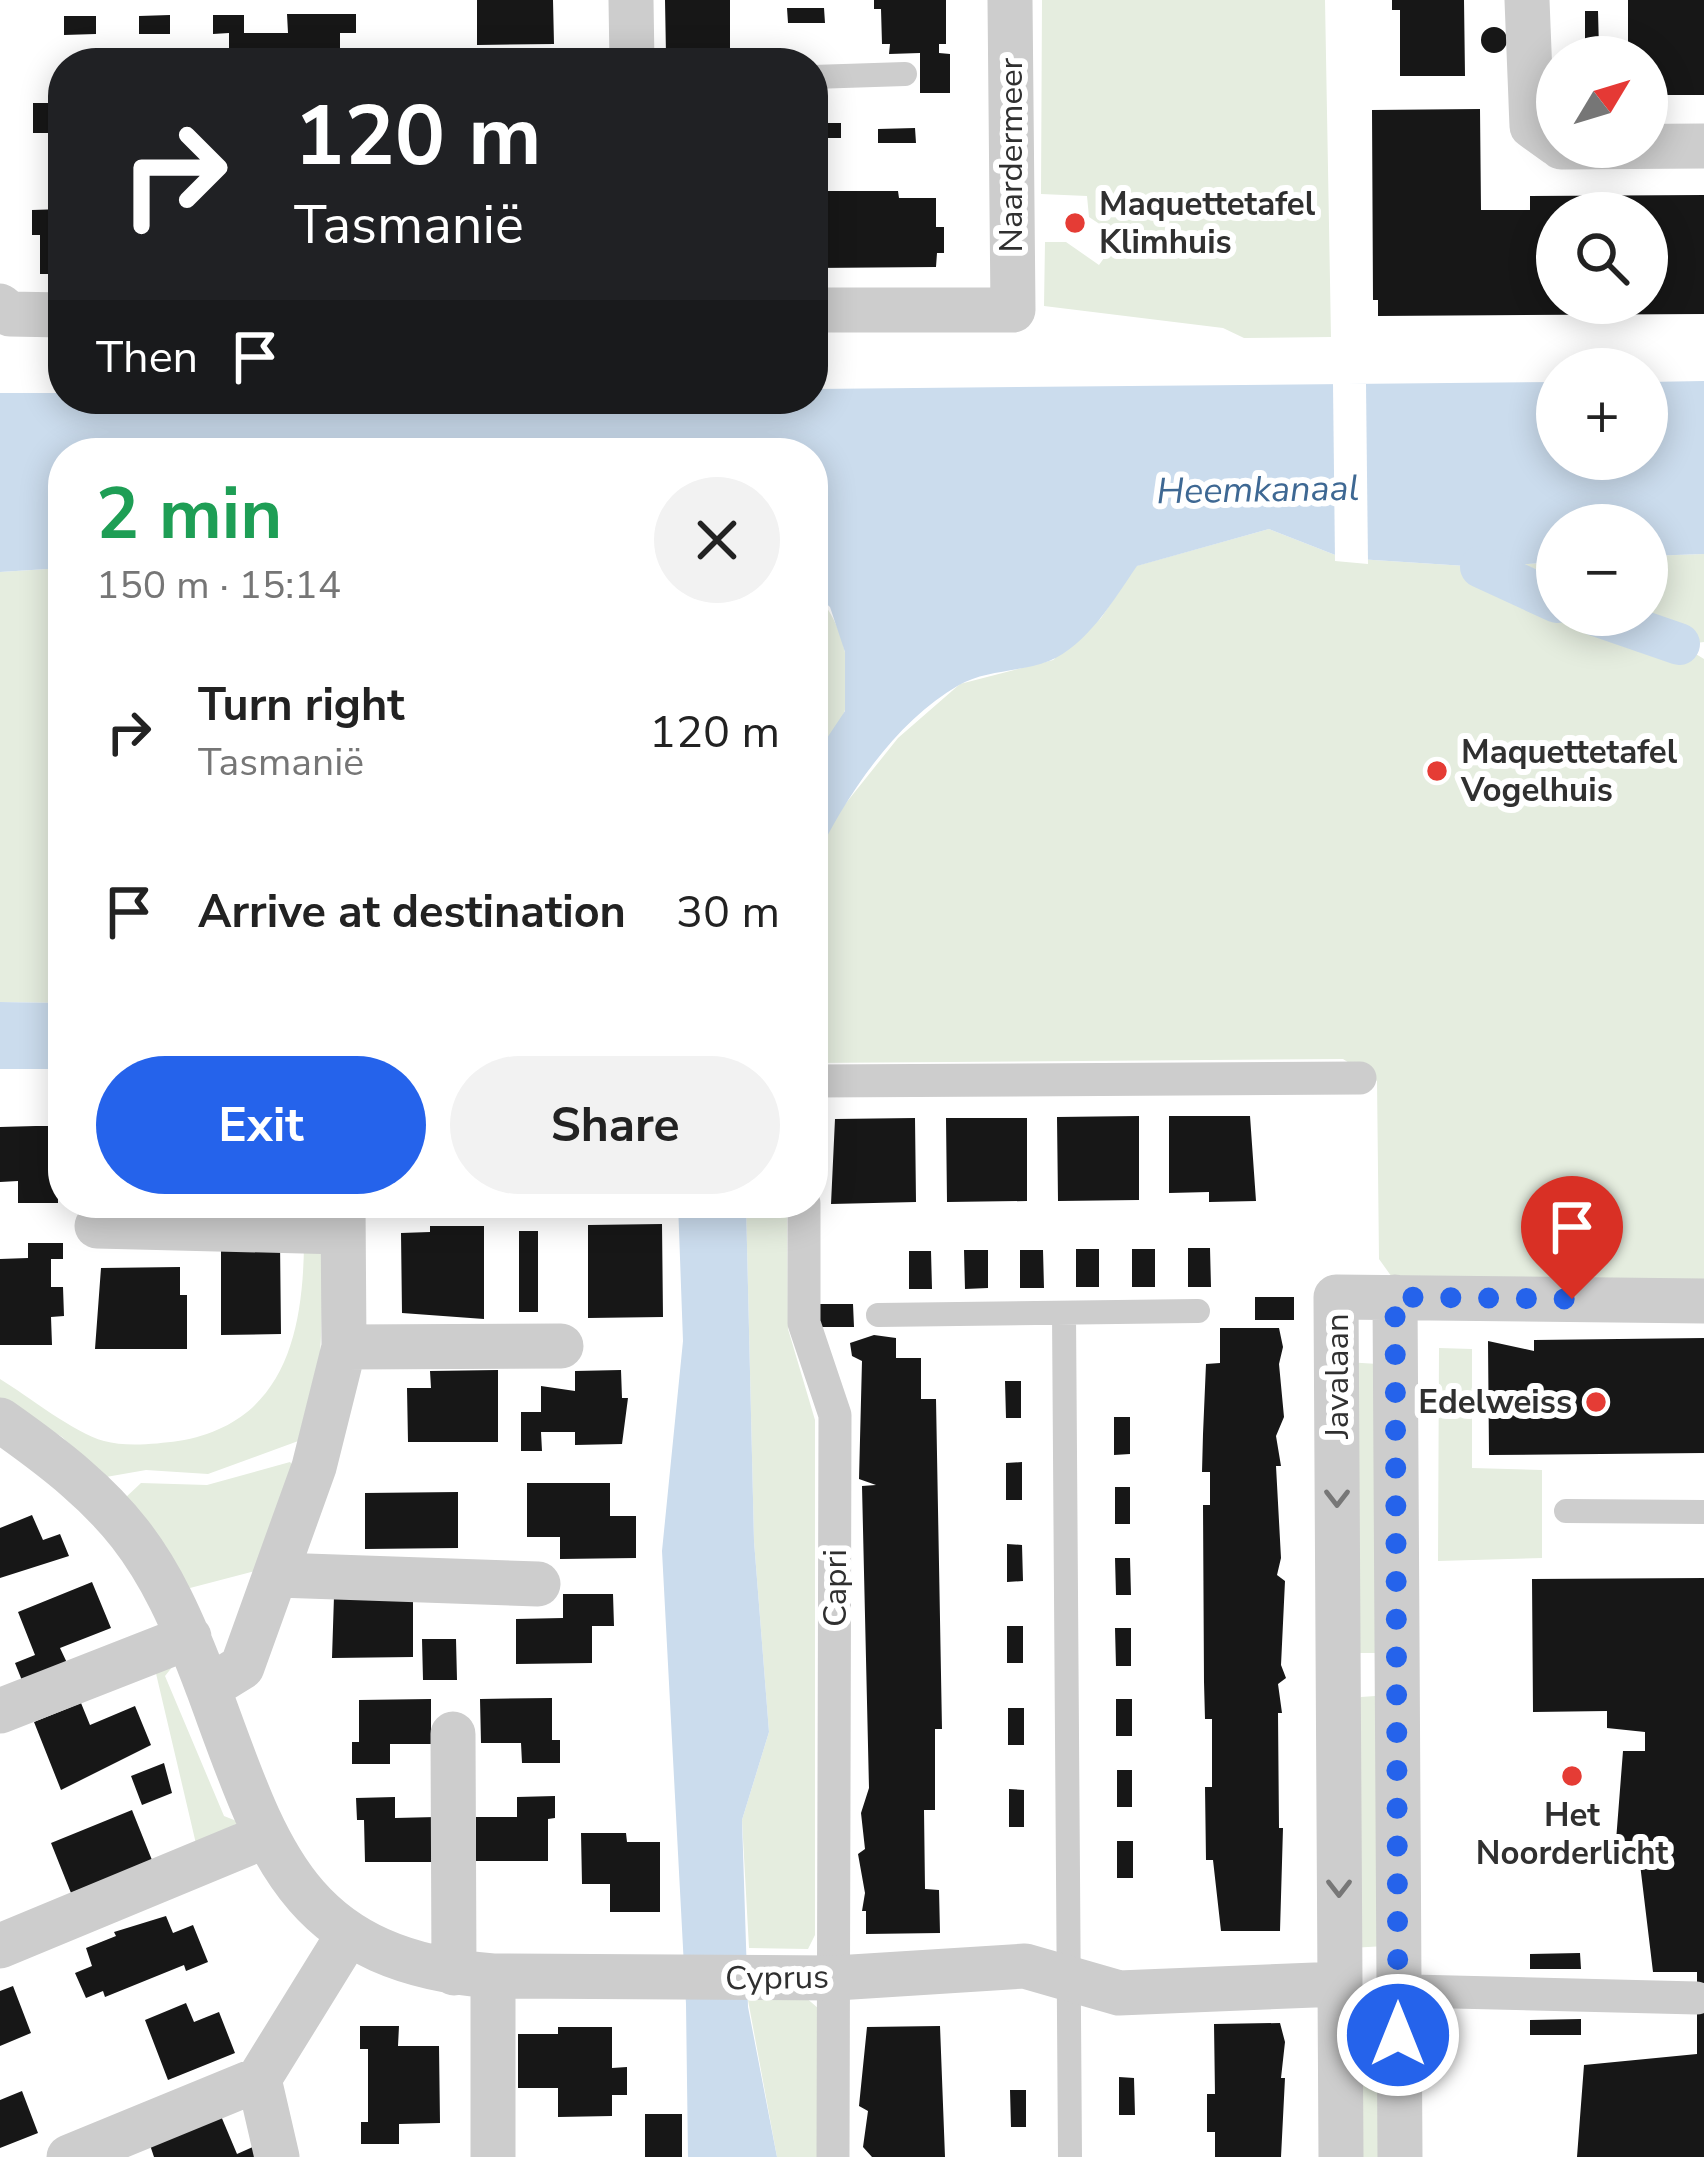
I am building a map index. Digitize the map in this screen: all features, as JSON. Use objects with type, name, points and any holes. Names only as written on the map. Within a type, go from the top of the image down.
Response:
[{"type":"street","points":[[631,0],[632,48]]},
{"type":"street","name":"Naardermeer","points":[[828,310],[1012,310],[1010,0]]},
{"type":"street","points":[[1528,0],[1532,126],[1536,129]]},
{"type":"street","points":[[1668,146],[1704,146]]},
{"type":"street","points":[[0,306],[10,314],[48,315]]},
{"type":"street","points":[[828,1081],[1360,1078]]},
{"type":"street","points":[[97,1226],[315,1218]]},
{"type":"street","points":[[208,1688],[242,1667],[314,1467],[344,1347],[342,1218]]},
{"type":"street","name":"Capri","points":[[804,1218],[804,1323],[835,1415],[815,1978],[833,2157]]},
{"type":"street","name":"Javalaan","points":[[1341,2157],[1336,1297],[1395,1297],[1400,2157]]},
{"type":"street","points":[[1395,1297],[1704,1301]]},
{"type":"street","points":[[344,1347],[561,1346]]},
{"type":"street","name":"Cyprus","points":[[0,1420],[66,1467],[122,1517],[157,1570],[189,1636],[263,1837],[297,1889],[348,1935],[474,1974],[815,1978],[1025,1966],[1119,1993],[1340,1984]]},
{"type":"street","points":[[278,1574],[538,1584]]},
{"type":"street","points":[[0,1711],[189,1636]]},
{"type":"street","points":[[1339,1672],[1394,1672]]},
{"type":"street","points":[[453,1734],[493,2157]]},
{"type":"street","points":[[0,1946],[263,1837]]},
{"type":"street","points":[[69,2157],[259,2079],[348,1935]]},
{"type":"street","points":[[1398,1985],[1412,1991],[1697,1997]]},
{"type":"street","points":[[259,2079],[277,2157]]},
{"type":"lane","points":[[828,77],[905,74]]},
{"type":"lane","points":[[878,1315],[1198,1311]]},
{"type":"lane","points":[[1064,1313],[1070,2157]]},
{"type":"lane","points":[[1566,1511],[1704,1513]]},
{"type":"shaded area","points":[[1042,0],[1325,0],[1331,337],[1244,338],[1223,328],[1044,306],[1045,242],[1066,242],[1099,265],[1119,237],[1089,217],[1087,196],[1041,194]]},
{"type":"shaded area","points":[[1269,529],[1343,558],[1481,567],[1536,563],[1536,636],[1668,636],[1668,555],[1704,554],[1704,642],[1681,645],[1704,659],[1704,1279],[1394,1280],[1379,1259],[1377,1081],[1343,1059],[828,1063],[828,833],[838,813],[898,738],[960,684],[1053,660],[1101,618],[1136,566]]},
{"type":"shaded area","points":[[48,569],[48,1003],[0,1002],[0,572]]},
{"type":"shaded area","points":[[828,610],[844,646],[848,679],[845,710],[828,739]]},
{"type":"shaded area","points":[[746,1218],[787,1218],[788,1329],[815,1420],[815,1935],[808,1949],[749,1948],[742,1820],[769,1732],[754,1541]]},
{"type":"shaded area","points":[[304,1244],[322,1250],[322,1321],[315,1398],[301,1440],[208,1474],[146,1470],[106,1477],[62,1437],[0,1399],[0,1379],[79,1430],[112,1443],[178,1441],[214,1431],[242,1416],[280,1371],[299,1311]]},
{"type":"shaded area","points":[[1439,1348],[1472,1349],[1472,1468],[1542,1470],[1542,1558],[1438,1561]]},
{"type":"shaded area","points":[[1346,1362],[1378,1364],[1375,1653],[1354,1653]]},
{"type":"shaded area","points":[[290,1462],[294,1467],[259,1570],[190,1588],[181,1585],[124,1499],[141,1483],[207,1485]]},
{"type":"shaded area","points":[[154,1665],[173,1666],[165,1676],[224,1816],[239,1822],[197,1848]]},
{"type":"shaded area","points":[[1375,1696],[1382,1705],[1385,1946],[1351,1948],[1351,1712],[1361,1697]]},
{"type":"shaded area","points":[[804,1996],[819,2009],[821,2157],[777,2157],[748,2000]]},
{"type":"shaded area","points":[[1380,2041],[1386,2157],[1352,2157],[1353,2043]]},
{"type":"water","name":"Heemkanaal","points":[[1704,381],[1704,554],[1668,555],[1668,504],[1536,504],[1536,563],[1481,567],[1343,558],[1269,529],[1137,566],[1099,620],[1063,654],[1038,665],[969,680],[913,719],[873,764],[828,836],[828,736],[845,711],[845,652],[828,605],[828,438],[48,438],[48,569],[0,572],[0,393],[48,393],[48,414],[828,414],[828,389],[1536,382],[1536,480],[1668,480],[1668,382]]},
{"type":"water","points":[[0,1002],[48,1003],[48,1069],[0,1069]]},
{"type":"water","points":[[679,1218],[746,1218],[754,1541],[769,1732],[742,1820],[748,2007],[777,2157],[688,2157],[686,2004],[662,1551],[683,1341]]},
{"type":"pier","points":[[1333,384],[1366,384],[1368,564],[1335,561]]},
{"type":"building","points":[[477,0],[553,0],[554,44],[477,45]]},
{"type":"building","points":[[665,0],[730,0],[730,48],[666,48]]},
{"type":"building","points":[[874,0],[946,0],[946,44],[939,44],[939,53],[950,54],[950,93],[920,93],[920,53],[889,54],[890,44],[882,44],[881,9],[874,9]]},
{"type":"building","points":[[1392,0],[1464,0],[1465,76],[1400,76],[1400,10],[1392,10]]},
{"type":"building","points":[[1628,0],[1704,0],[1704,95],[1668,95],[1668,36],[1628,36]]},
{"type":"building","points":[[787,8],[824,8],[825,23],[788,23]]},
{"type":"building","points":[[1585,11],[1598,11],[1599,36],[1585,36]]},
{"type":"building","points":[[287,14],[356,14],[356,33],[340,33],[340,48],[229,48],[229,33],[213,34],[213,15],[244,15],[244,33],[288,33]]},
{"type":"building","points":[[170,15],[170,34],[139,34],[139,16]]},
{"type":"building","points":[[64,16],[96,16],[96,34],[64,35]]},
{"type":"building","points":[[1494,27],[1507,40],[1494,53],[1481,40]]},
{"type":"building","points":[[33,103],[48,103],[48,133],[33,133]]},
{"type":"building","points":[[1480,109],[1481,210],[1530,210],[1530,196],[1536,196],[1536,315],[1378,316],[1378,300],[1373,300],[1372,110]]},
{"type":"building","points":[[828,123],[841,123],[841,138],[828,138]]},
{"type":"building","points":[[915,128],[916,143],[878,143],[878,129]]},
{"type":"building","points":[[828,191],[898,191],[899,198],[936,198],[936,227],[944,227],[944,253],[937,253],[936,267],[828,268]]},
{"type":"building","points":[[1668,195],[1704,195],[1704,314],[1668,314]]},
{"type":"building","points":[[48,209],[48,274],[40,274],[40,235],[32,235],[32,210]]},
{"type":"building","points":[[1139,1116],[1139,1200],[1058,1201],[1057,1117]]},
{"type":"building","points":[[1169,1116],[1250,1116],[1256,1201],[1209,1202],[1209,1192],[1169,1193]]},
{"type":"building","points":[[915,1118],[916,1202],[831,1204],[835,1119]]},
{"type":"building","points":[[946,1118],[1027,1118],[1027,1201],[947,1202]]},
{"type":"building","points":[[48,1126],[48,1203],[18,1203],[18,1181],[0,1182],[0,1127]]},
{"type":"building","points":[[662,1224],[663,1317],[588,1318],[588,1225]]},
{"type":"building","points":[[430,1226],[484,1226],[484,1319],[402,1313],[401,1233],[430,1232]]},
{"type":"building","points":[[519,1231],[538,1231],[538,1312],[519,1312]]},
{"type":"building","points":[[221,1241],[280,1241],[281,1334],[221,1335]]},
{"type":"building","points":[[28,1243],[63,1243],[63,1259],[51,1259],[51,1287],[63,1287],[64,1316],[51,1317],[52,1345],[0,1345],[0,1259],[28,1258]]},
{"type":"building","points":[[1188,1248],[1210,1248],[1211,1287],[1188,1287]]},
{"type":"building","points":[[1076,1249],[1099,1249],[1099,1287],[1076,1287]]},
{"type":"building","points":[[1132,1249],[1155,1249],[1155,1287],[1132,1287]]},
{"type":"building","points":[[964,1250],[988,1250],[988,1288],[965,1289]]},
{"type":"building","points":[[1020,1250],[1043,1250],[1044,1288],[1020,1288]]},
{"type":"building","points":[[909,1251],[931,1251],[932,1289],[909,1289]]},
{"type":"building","points":[[180,1267],[180,1295],[187,1295],[187,1349],[95,1349],[101,1268]]},
{"type":"building","points":[[1255,1297],[1294,1297],[1294,1320],[1255,1320]]},
{"type":"building","points":[[815,1304],[853,1304],[854,1327],[815,1327]]},
{"type":"building","points":[[1220,1328],[1279,1328],[1283,1347],[1279,1364],[1284,1417],[1276,1436],[1281,1466],[1276,1466],[1281,1558],[1277,1575],[1285,1581],[1281,1665],[1286,1678],[1278,1684],[1282,1713],[1278,1713],[1279,1828],[1283,1828],[1280,1931],[1221,1931],[1213,1860],[1206,1860],[1205,1787],[1212,1787],[1212,1719],[1205,1719],[1203,1505],[1210,1505],[1210,1472],[1202,1472],[1203,1434],[1206,1364],[1220,1363]]},
{"type":"building","points":[[874,1335],[896,1338],[896,1358],[921,1358],[921,1399],[936,1399],[942,1729],[935,1729],[935,1810],[924,1810],[925,1889],[939,1890],[940,1933],[866,1934],[866,1911],[862,1911],[865,1893],[858,1854],[865,1849],[861,1813],[869,1788],[862,1486],[876,1485],[859,1479],[862,1361],[852,1356],[850,1343]]},
{"type":"building","name":"Edelweiss","points":[[1704,1338],[1704,1453],[1489,1455],[1488,1341],[1534,1351],[1534,1340]]},
{"type":"building","points":[[498,1370],[498,1442],[408,1442],[407,1388],[431,1388],[430,1371]]},
{"type":"building","points":[[621,1370],[622,1398],[628,1398],[622,1444],[575,1445],[575,1432],[541,1432],[542,1451],[521,1451],[521,1412],[541,1412],[541,1386],[575,1391],[575,1371]]},
{"type":"building","points":[[1005,1381],[1021,1381],[1021,1418],[1006,1418]]},
{"type":"building","points":[[1114,1417],[1130,1417],[1130,1454],[1114,1455]]},
{"type":"building","points":[[1022,1462],[1022,1500],[1006,1500],[1006,1463]]},
{"type":"building","points":[[527,1483],[610,1483],[610,1516],[636,1516],[636,1558],[560,1559],[560,1537],[527,1537]]},
{"type":"building","points":[[1115,1487],[1130,1487],[1130,1524],[1115,1524]]},
{"type":"building","points":[[458,1492],[458,1548],[365,1549],[365,1493]]},
{"type":"building","points":[[32,1515],[43,1540],[60,1534],[69,1556],[0,1578],[0,1528]]},
{"type":"building","points":[[1007,1544],[1022,1545],[1023,1581],[1007,1582]]},
{"type":"building","points":[[1115,1558],[1130,1558],[1131,1595],[1116,1595]]},
{"type":"building","points":[[1704,1578],[1704,2157],[1577,2157],[1584,2065],[1697,2054],[1697,1972],[1653,1972],[1640,1864],[1661,1859],[1661,1841],[1616,1841],[1623,1751],[1645,1751],[1645,1732],[1607,1728],[1607,1711],[1533,1712],[1532,1579]]},
{"type":"building","points":[[92,1582],[111,1628],[60,1648],[68,1665],[23,1683],[15,1663],[35,1655],[18,1612]]},
{"type":"building","points":[[563,1594],[613,1594],[614,1626],[592,1626],[592,1663],[516,1664],[516,1619],[563,1618]]},
{"type":"building","points":[[413,1595],[413,1657],[332,1658],[334,1596]]},
{"type":"building","points":[[1007,1626],[1023,1626],[1023,1663],[1007,1663]]},
{"type":"building","points":[[1115,1628],[1131,1628],[1131,1666],[1116,1666]]},
{"type":"building","points":[[422,1639],[456,1639],[457,1680],[423,1680]]},
{"type":"building","points":[[552,1698],[552,1740],[560,1740],[560,1763],[522,1763],[521,1743],[481,1743],[480,1699]]},
{"type":"building","points":[[431,1699],[431,1744],[390,1744],[390,1764],[352,1764],[352,1742],[359,1742],[359,1700]]},
{"type":"building","points":[[1116,1699],[1132,1699],[1132,1736],[1116,1736]]},
{"type":"building","points":[[81,1703],[90,1725],[135,1706],[151,1745],[61,1790],[34,1722]]},
{"type":"building","points":[[1008,1708],[1024,1708],[1024,1745],[1008,1745]]},
{"type":"building","points":[[164,1763],[172,1793],[142,1805],[131,1776]]},
{"type":"building","points":[[1117,1770],[1132,1770],[1132,1807],[1117,1807]]},
{"type":"building","points":[[1009,1789],[1024,1790],[1024,1827],[1009,1827]]},
{"type":"building","points":[[555,1796],[555,1818],[548,1819],[548,1861],[476,1861],[476,1817],[517,1817],[517,1797]]},
{"type":"building","points":[[395,1797],[395,1818],[436,1817],[436,1862],[365,1862],[364,1820],[357,1820],[356,1798]]},
{"type":"building","points":[[132,1810],[152,1860],[71,1893],[51,1843]]},
{"type":"building","points":[[581,1833],[626,1833],[627,1842],[660,1842],[660,1912],[610,1912],[610,1884],[582,1884]]},
{"type":"building","points":[[1117,1841],[1133,1841],[1133,1878],[1117,1878]]},
{"type":"building","points":[[166,1916],[173,1933],[193,1925],[208,1962],[186,1971],[184,1965],[105,1997],[103,1991],[86,1998],[75,1973],[92,1966],[86,1948],[116,1936],[114,1932]]},
{"type":"building","points":[[1580,1953],[1581,1969],[1530,1969],[1530,1954]]},
{"type":"building","points":[[13,1986],[31,2033],[0,2046],[0,1991]]},
{"type":"building","points":[[186,2003],[194,2022],[219,2012],[235,2053],[168,2080],[145,2020]]},
{"type":"building","points":[[1581,2019],[1581,2035],[1530,2035],[1530,2020]]},
{"type":"building","points":[[1280,2023],[1285,2042],[1281,2157],[1215,2157],[1215,2132],[1207,2132],[1207,2094],[1215,2094],[1214,2024]]},
{"type":"building","points":[[360,2026],[399,2026],[398,2046],[439,2046],[440,2123],[399,2124],[399,2144],[361,2144],[361,2122],[368,2122],[368,2049],[360,2049]]},
{"type":"building","points":[[940,2026],[945,2157],[872,2157],[863,2147],[868,2111],[859,2106],[867,2027]]},
{"type":"building","points":[[558,2027],[612,2027],[612,2068],[627,2067],[627,2095],[612,2095],[612,2116],[558,2117],[558,2088],[518,2088],[518,2034],[558,2034]]},
{"type":"building","points":[[1119,2077],[1134,2078],[1135,2115],[1119,2115]]},
{"type":"building","points":[[1010,2090],[1026,2090],[1026,2127],[1011,2127]]},
{"type":"building","points":[[22,2091],[38,2133],[0,2148],[0,2100]]},
{"type":"building","points":[[645,2114],[682,2114],[682,2157],[645,2157]]},
{"type":"building","points":[[221,2116],[237,2154],[255,2146],[260,2157],[154,2157],[150,2145]]},
{"type":"waterway","points":[[1481,567],[1536,592]]},
{"type":"waterway","points":[[1656,636],[1679,644]]},
{"type":"place","name":"Maquettetafel Klimhuis","points":[[1075,223]]},
{"type":"place","name":"Maquettetafel Vogelhuis","points":[[1437,771]]},
{"type":"place","name":"Edelweiss","points":[[1596,1402]]},
{"type":"place","name":"Het Noorderlicht","points":[[1572,1776]]},
{"type":"route","points":[[1398,2035],[1395,1297],[1572,1299]]}]
